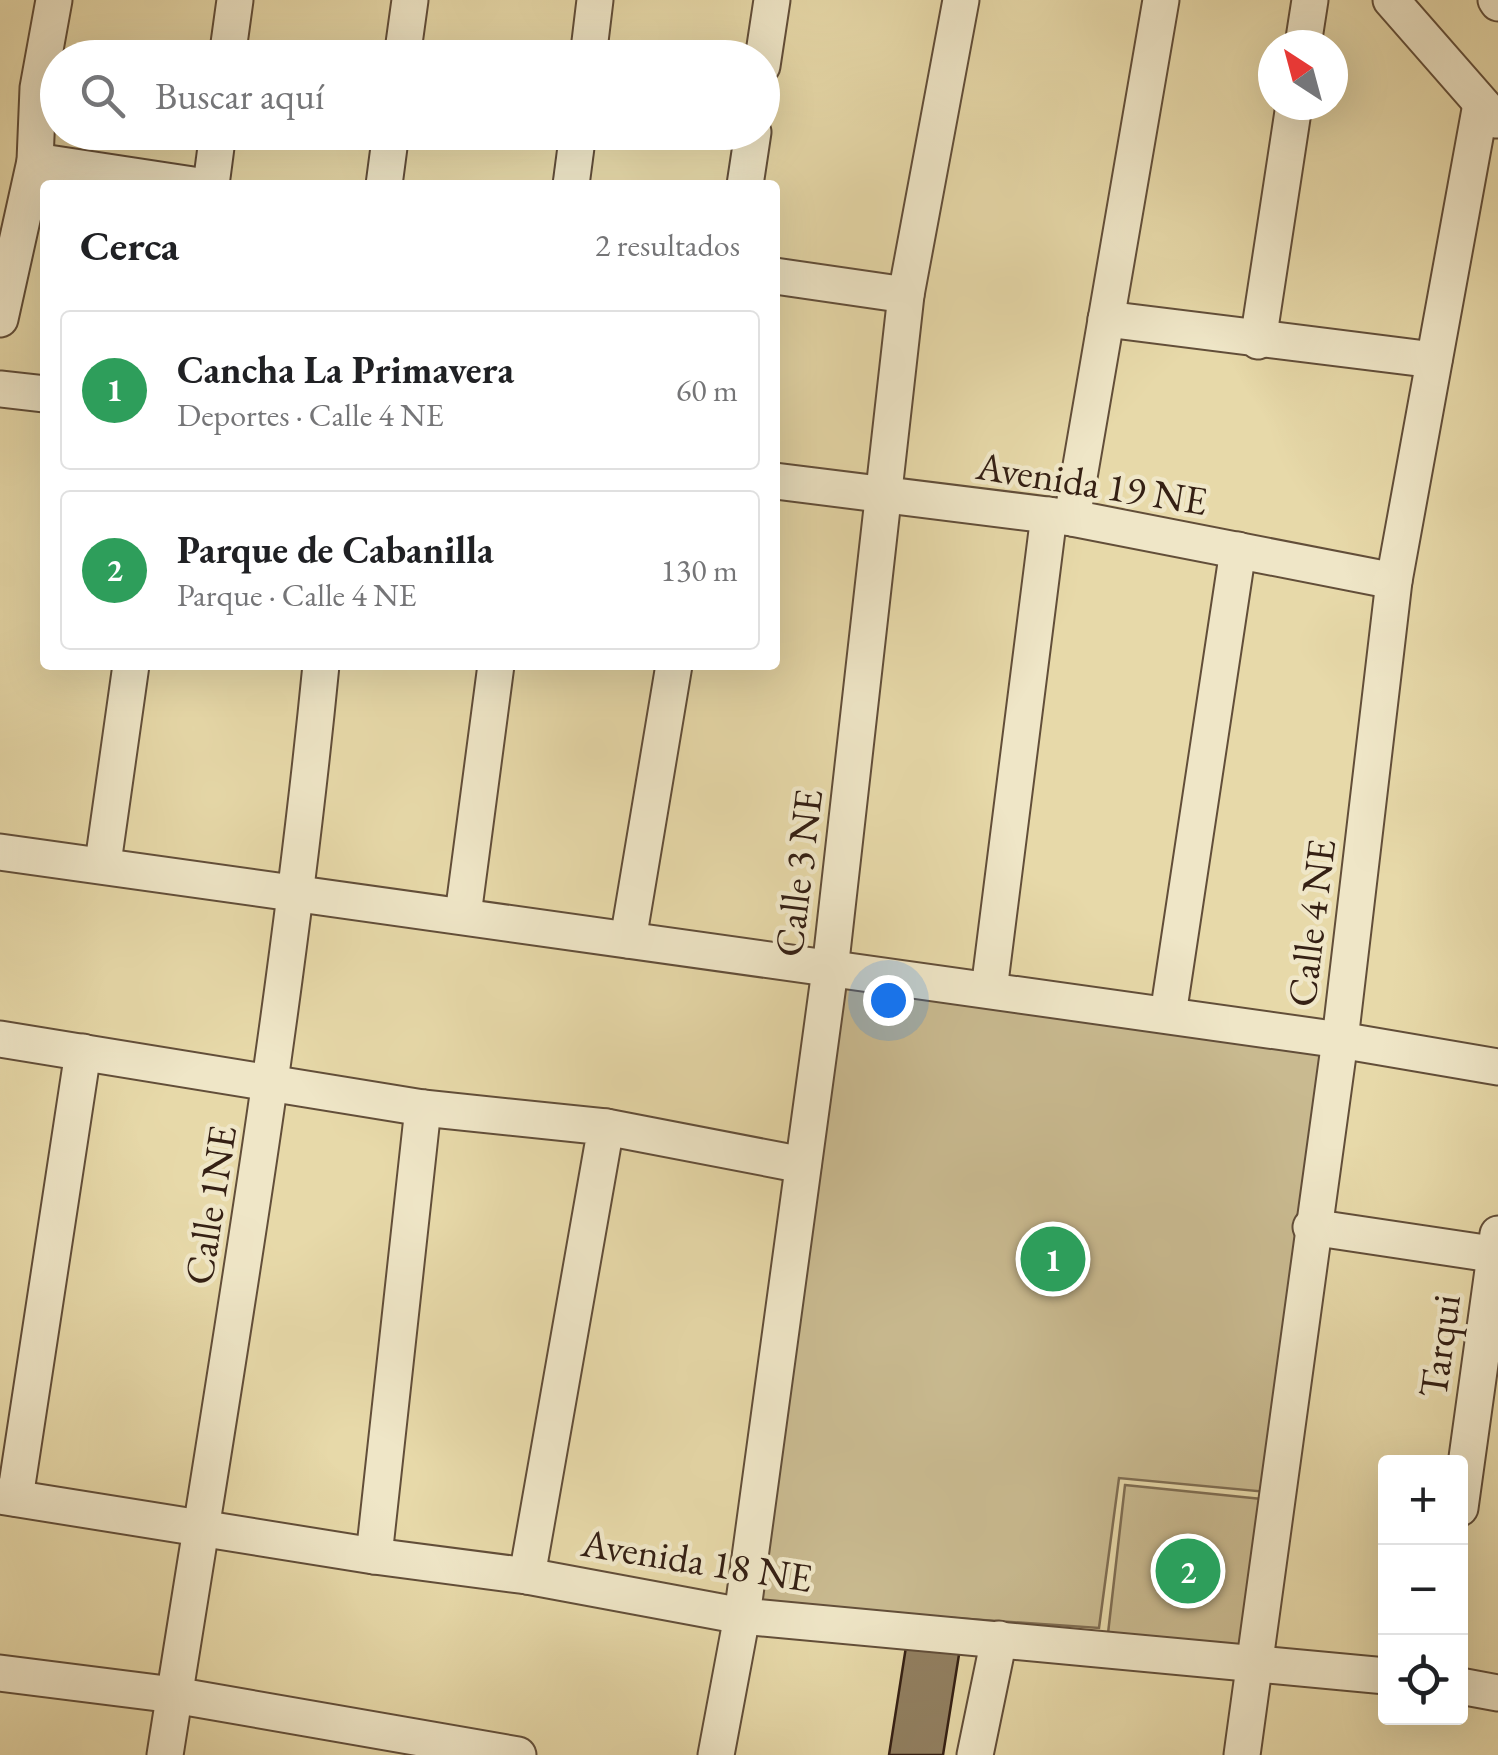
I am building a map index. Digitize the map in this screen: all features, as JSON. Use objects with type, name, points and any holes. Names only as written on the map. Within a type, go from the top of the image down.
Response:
[{"type":"street","points":[[47,40],[54,0]]},
{"type":"street","points":[[229,40],[235,0]]},
{"type":"street","points":[[404,40],[410,0]]},
{"type":"street","points":[[590,40],[595,0]]},
{"type":"street","points":[[766,40],[772,0]]},
{"type":"street","name":"Calle 3 NE","points":[[716,1755],[742,1616],[830,970],[906,295],[961,0]]},
{"type":"street","points":[[989,990],[1060,517],[1106,319],[1162,0]]},
{"type":"street","points":[[1306,30],[1310,0]]},
{"type":"street","points":[[1391,0],[1490,113]]},
{"type":"street","points":[[0,318],[35,162],[40,77]]},
{"type":"street","name":"Calle 4 NE","points":[[1242,1755],[1311,1227],[1340,1040],[1394,581],[1434,360],[1490,113]]},
{"type":"street","points":[[1258,342],[1292,120]]},
{"type":"street","points":[[212,180],[216,150]]},
{"type":"street","points":[[385,180],[389,150]]},
{"type":"street","points":[[572,180],[576,150]]},
{"type":"street","points":[[746,180],[750,150]]},
{"type":"street","points":[[35,162],[159,180]]},
{"type":"street","points":[[780,277],[906,295]]},
{"type":"street","points":[[1106,319],[1258,342],[1434,360]]},
{"type":"street","points":[[0,389],[40,393]]},
{"type":"street","name":"Avenida 19 NE","points":[[780,482],[1060,517],[1394,581]]},
{"type":"street","points":[[1168,1015],[1238,550]]},
{"type":"street","points":[[104,863],[130,670]]},
{"type":"street","name":"Calle 1NE","points":[[165,1755],[272,1083],[299,891],[320,670]]},
{"type":"street","points":[[462,915],[495,670]]},
{"type":"street","points":[[628,940],[673,670]]},
{"type":"street","points":[[0,852],[104,863],[830,970],[1168,1015],[1498,1067]]},
{"type":"street","points":[[0,1038],[423,1108],[606,1127],[804,1165]]},
{"type":"street","points":[[8,1497],[83,1052]]},
{"type":"street","points":[[374,1556],[423,1108]]},
{"type":"street","points":[[528,1576],[606,1127]]},
{"type":"street","points":[[1311,1227],[1497,1248]]},
{"type":"street","name":"Tarqui","points":[[1468,1455],[1497,1248]]},
{"type":"street","name":"Avenida 18 NE","points":[[8,1497],[374,1556],[528,1576],[742,1616],[1378,1675]]},
{"type":"street","points":[[974,1755],[1000,1639]]},
{"type":"street","points":[[1,1682],[174,1695],[518,1755]]},
{"type":"street","points":[[1468,1687],[1498,1693]]},
{"type":"shaded area","points":[[836,979],[1347,1041],[1267,1492],[1119,1478],[1099,1628],[753,1604]]},
{"type":"shaded area","points":[[1125,1485],[1272,1500],[1246,1653],[1107,1642]]},
{"type":"building","points":[[908,1634],[961,1642],[943,1755],[889,1755]]},
{"type":"place","name":"Cancha La Primavera","points":[[1053,1259]]},
{"type":"place","name":"Parque de Cabanilla","points":[[1188,1571]]}]
